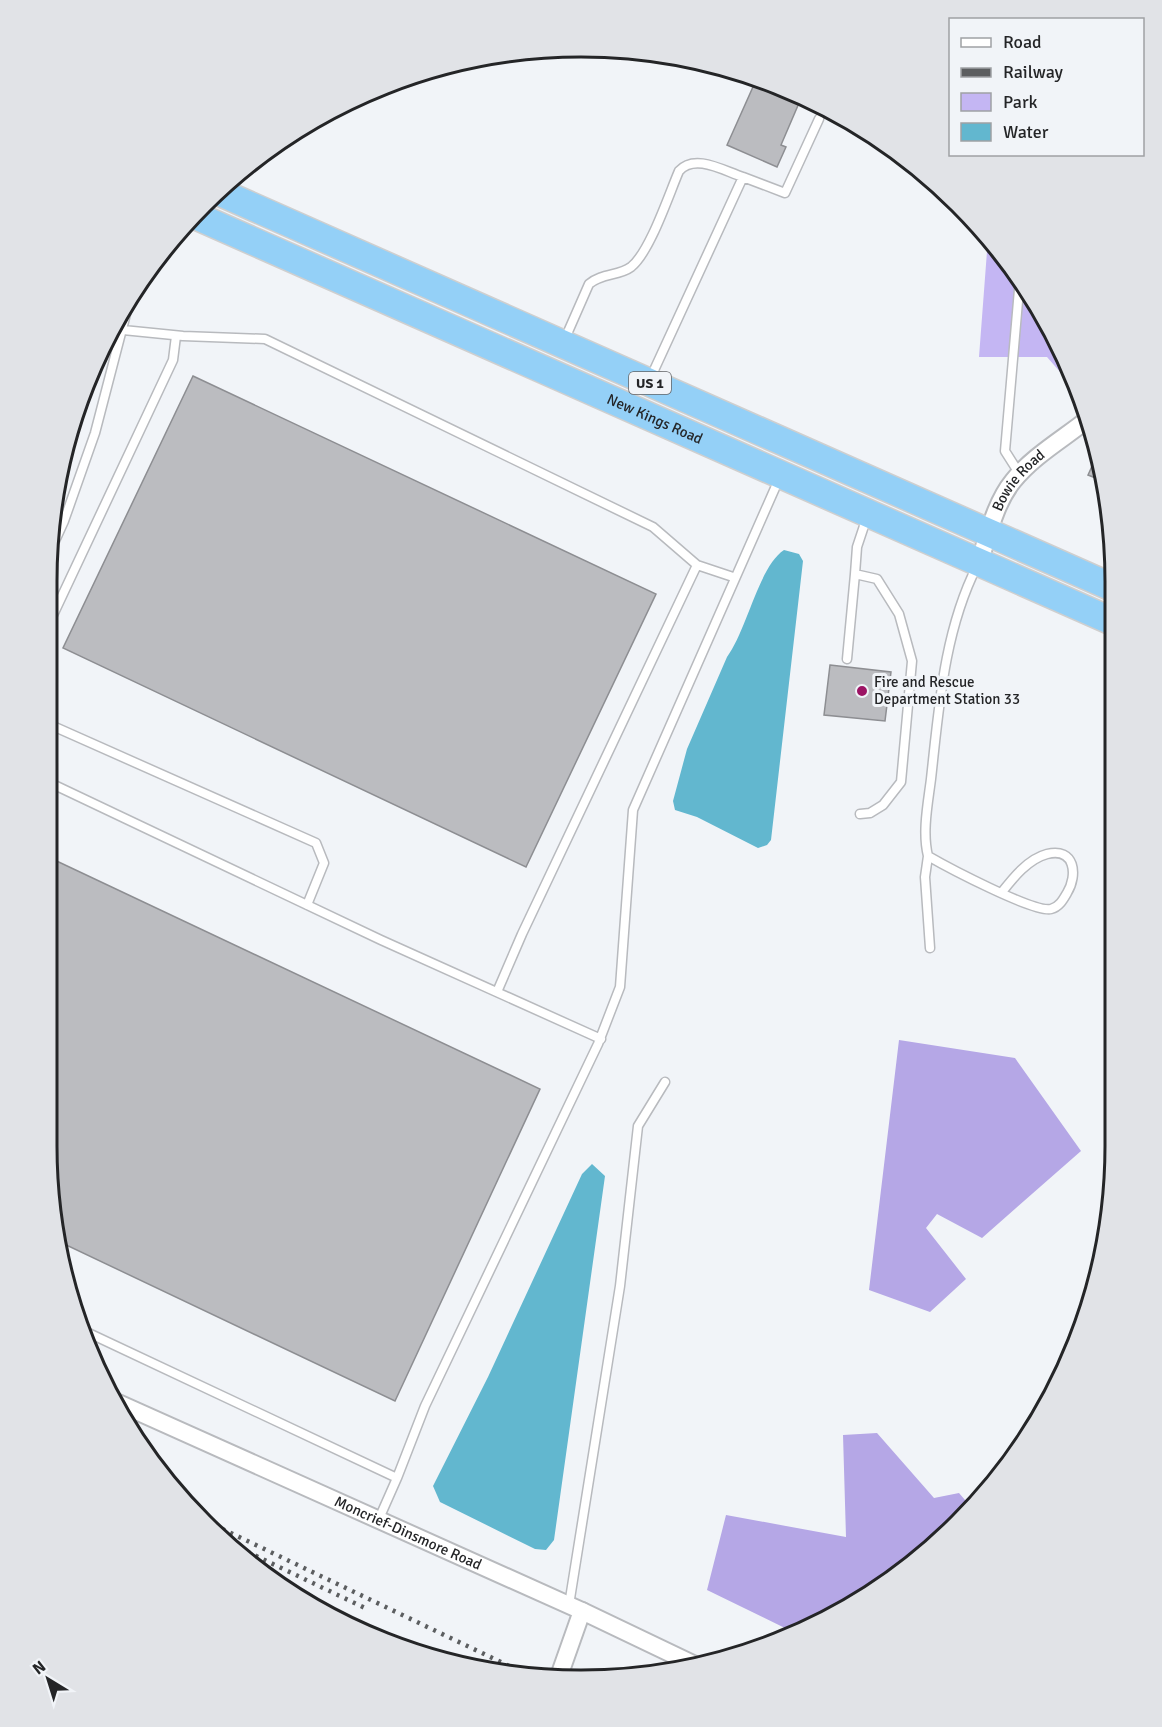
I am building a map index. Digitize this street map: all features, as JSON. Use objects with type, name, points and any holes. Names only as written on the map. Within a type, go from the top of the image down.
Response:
[{"type":"highway","name":"New Kings Road","points":[[227,195],[1105,584]]},
{"type":"highway","name":"New Kings Road","points":[[202,219],[1105,618]]},
{"type":"street","name":"Bowie Road","points":[[979,563],[1002,498],[1019,473],[1081,425]]},
{"type":"street","points":[[868,514],[876,483]]},
{"type":"street","name":"Moncrief-Dinsmore Road","points":[[126,1407],[575,1608],[684,1660]]},
{"type":"street","points":[[560,1669],[575,1608]]},
{"type":"lane","points":[[562,344],[589,284],[597,278],[629,268],[644,253],[679,171],[684,165],[695,162],[785,194],[819,119]]},
{"type":"lane","points":[[649,382],[742,177]]},
{"type":"lane","points":[[1019,293],[1005,450],[1019,473]]},
{"type":"lane","points":[[59,531],[95,433],[124,324]]},
{"type":"lane","points":[[123,330],[176,336],[265,339],[653,527],[697,565],[734,577]]},
{"type":"lane","points":[[57,607],[173,360],[176,336]]},
{"type":"lane","points":[[378,1521],[425,1406],[601,1039],[620,987],[633,810],[780,475]]},
{"type":"lane","points":[[848,659],[857,547],[868,514]]},
{"type":"lane","points":[[930,948],[925,877],[928,856],[927,812],[944,672],[957,618],[979,563]]},
{"type":"lane","points":[[497,992],[522,934],[697,565]]},
{"type":"lane","points":[[855,574],[876,579],[899,614],[912,661],[901,782],[883,805],[870,813],[860,814]]},
{"type":"lane","points":[[57,728],[316,843],[324,863],[307,905]]},
{"type":"lane","points":[[57,786],[307,905],[601,1039]]},
{"type":"lane","points":[[928,856],[1002,892],[1038,908],[1050,909],[1060,904],[1072,885],[1075,870],[1062,854],[1047,854],[1015,876],[1002,892]]},
{"type":"lane","points":[[575,1608],[620,1286],[638,1126],[665,1082]]},
{"type":"lane","points":[[93,1335],[397,1478]]},
{"type":"green space","points":[[987,250],[1017,290],[1035,319],[1063,375],[1047,357],[979,357]]},
{"type":"shaded area","points":[[899,1040],[1015,1058],[1081,1151],[982,1238],[937,1214],[926,1228],[966,1279],[930,1312],[869,1290]]},
{"type":"shaded area","points":[[877,1433],[934,1498],[959,1493],[966,1501],[926,1540],[872,1582],[843,1600],[786,1628],[707,1590],[726,1515],[846,1537],[843,1435]]},
{"type":"water","points":[[784,550],[799,554],[803,561],[771,840],[767,845],[758,848],[697,817],[675,810],[673,801],[687,749],[727,657],[741,631],[767,570]]},
{"type":"water","points":[[592,1164],[605,1176],[554,1540],[546,1550],[535,1549],[440,1502],[433,1486],[488,1377],[582,1174]]},
{"type":"building","points":[[753,87],[798,104],[781,145],[786,147],[777,167],[727,145]]},
{"type":"building","points":[[193,376],[656,594],[526,867],[63,648]]},
{"type":"building","points":[[1092,466],[1095,478],[1088,475]]},
{"type":"building","points":[[830,665],[891,672],[885,721],[824,715]]},
{"type":"building","points":[[57,861],[540,1089],[395,1401],[66,1245],[61,1214],[57,1146]]},
{"type":"railway","points":[[225,1530],[507,1665]]},
{"type":"railway","points":[[253,1555],[365,1608]]},
{"type":"place","name":"Fire and Rescue Department Station 33","points":[[862,691]]}]
